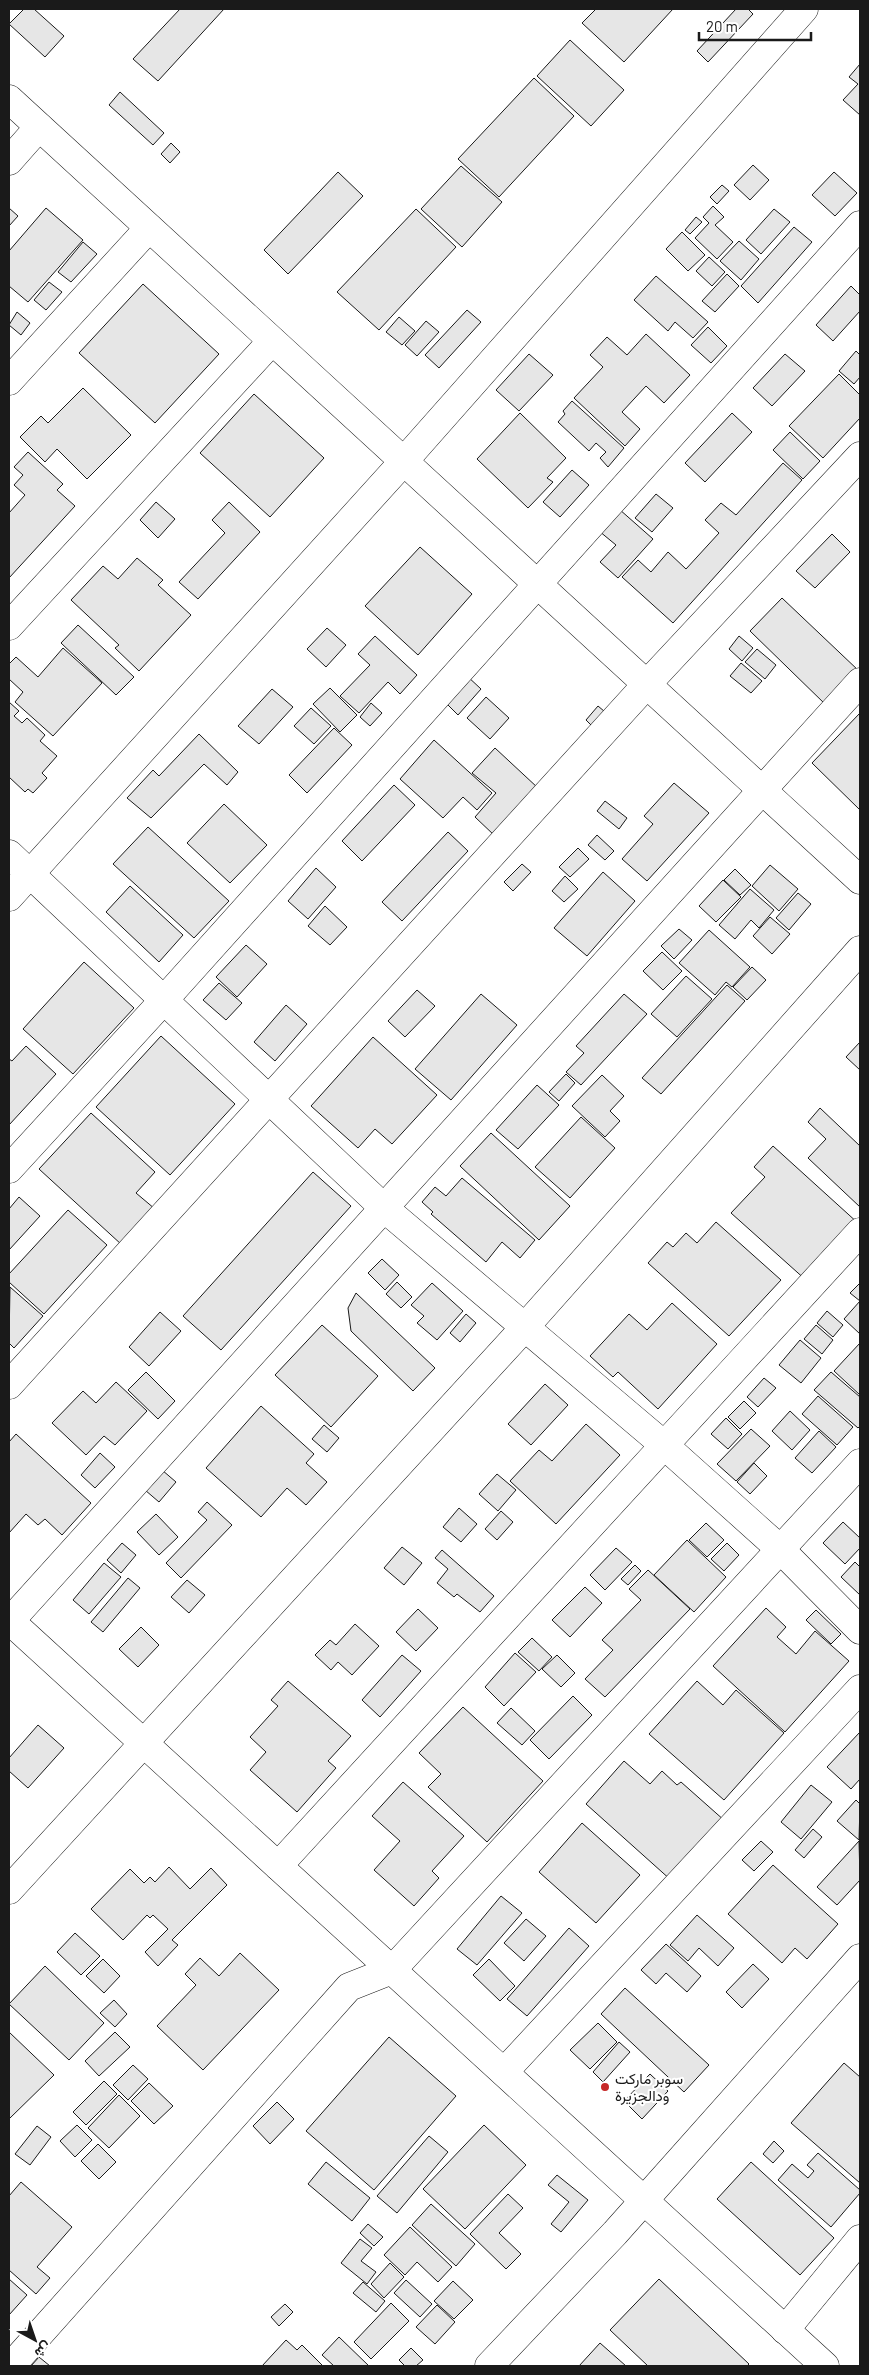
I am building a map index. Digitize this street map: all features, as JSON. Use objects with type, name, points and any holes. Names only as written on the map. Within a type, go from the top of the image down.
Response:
[{"type":"street","points":[[9,897],[404,461],[804,9]]},
{"type":"street","points":[[9,99],[860,880]]},
{"type":"street","points":[[9,161],[39,127]]},
{"type":"street","points":[[9,1169],[163,1001],[860,225]]},
{"type":"street","points":[[9,381],[149,228]]},
{"type":"street","points":[[9,626],[272,341]]},
{"type":"street","points":[[9,1385],[647,684],[860,456]]},
{"type":"street","points":[[825,2366],[10,1620],[761,789],[860,682]]},
{"type":"street","points":[[9,854],[268,1101],[384,1208],[664,1446],[780,1549],[860,1630]]},
{"type":"street","points":[[9,1890],[525,1327],[860,950]]},
{"type":"street","points":[[278,1866],[860,1232]]},
{"type":"street","points":[[11,2366],[349,1987],[392,1970],[860,1463]]},
{"type":"street","points":[[504,2072],[860,1689]]},
{"type":"street","points":[[489,2366],[644,2200],[860,1958]]},
{"type":"street","points":[[785,2330],[860,2239]]},
{"type":"building","points":[[24,9],[34,9],[64,36],[45,57],[9,24]]},
{"type":"building","points":[[180,9],[224,9],[158,81],[133,59]]},
{"type":"building","points":[[596,9],[673,9],[624,62],[582,23]]},
{"type":"building","points":[[736,9],[748,9],[753,14],[708,62],[697,51]]},
{"type":"building","points":[[570,40],[624,90],[591,126],[537,76]]},
{"type":"building","points":[[860,64],[860,115],[843,100],[858,84],[849,77]]},
{"type":"building","points":[[534,78],[574,116],[499,197],[458,159]]},
{"type":"building","points":[[120,92],[164,133],[153,145],[109,105]]},
{"type":"building","points":[[171,143],[180,152],[170,163],[161,154]]},
{"type":"building","points":[[753,165],[769,180],[750,200],[734,185]]},
{"type":"building","points":[[461,166],[502,202],[462,247],[421,209]]},
{"type":"building","points":[[338,172],[363,196],[288,274],[264,250]]},
{"type":"building","points":[[834,172],[857,193],[835,216],[812,195]]},
{"type":"building","points":[[722,185],[729,191],[717,204],[710,197]]},
{"type":"building","points":[[713,206],[724,217],[715,225],[733,242],[717,259],[695,238],[709,223],[703,217]]},
{"type":"building","points":[[9,208],[18,216],[9,226]]},
{"type":"building","points":[[46,208],[83,240],[28,302],[9,286],[9,251]]},
{"type":"building","points":[[416,209],[456,247],[379,330],[337,292]]},
{"type":"building","points":[[774,209],[790,222],[761,254],[746,240]]},
{"type":"building","points":[[696,217],[702,222],[690,234],[685,230]]},
{"type":"building","points":[[794,227],[812,242],[758,303],[741,286]]},
{"type":"building","points":[[682,232],[705,255],[688,271],[666,249]]},
{"type":"building","points":[[739,241],[759,259],[741,280],[720,261]]},
{"type":"building","points":[[83,242],[97,254],[71,282],[58,272]]},
{"type":"building","points":[[709,257],[725,272],[712,286],[696,271]]},
{"type":"building","points":[[727,274],[739,286],[715,312],[702,301]]},
{"type":"building","points":[[656,276],[708,322],[693,338],[675,322],[668,331],[634,300]]},
{"type":"building","points":[[49,282],[62,292],[46,310],[34,300]]},
{"type":"building","points":[[143,284],[219,354],[155,423],[79,353]]},
{"type":"building","points":[[851,286],[860,295],[860,311],[833,341],[816,325]]},
{"type":"building","points":[[467,310],[481,322],[439,368],[425,355]]},
{"type":"building","points":[[17,312],[30,323],[21,335],[9,325]]},
{"type":"building","points":[[399,317],[415,331],[402,345],[386,332]]},
{"type":"building","points":[[426,321],[439,332],[417,356],[405,345]]},
{"type":"building","points":[[708,327],[727,346],[711,363],[691,345]]},
{"type":"building","points":[[646,334],[690,375],[664,403],[646,386],[622,412],[640,429],[625,446],[574,398],[603,367],[590,355],[607,337],[627,355]]},
{"type":"building","points":[[856,351],[860,355],[860,377],[854,384],[839,371]]},
{"type":"building","points":[[529,354],[553,375],[519,411],[496,390]]},
{"type":"building","points":[[785,354],[805,371],[772,406],[753,388]]},
{"type":"building","points":[[839,374],[860,395],[860,418],[823,458],[789,426]]},
{"type":"building","points":[[83,388],[131,435],[87,479],[57,449],[45,462],[20,437],[41,416],[48,423]]},
{"type":"building","points":[[254,394],[324,458],[270,517],[200,453]]},
{"type":"building","points":[[572,401],[624,448],[608,467],[600,458],[606,452],[596,443],[589,451],[558,422],[565,414],[563,411]]},
{"type":"building","points":[[520,413],[566,458],[547,478],[553,482],[528,508],[477,459]]},
{"type":"building","points":[[732,413],[752,432],[705,482],[685,463]]},
{"type":"building","points":[[790,432],[820,461],[803,479],[773,450]]},
{"type":"building","points":[[28,452],[63,484],[57,490],[75,506],[9,578],[9,513],[25,495],[14,485],[23,475],[14,467]]},
{"type":"building","points":[[783,463],[802,480],[673,623],[622,577],[638,560],[651,572],[668,552],[686,569],[719,533],[705,520],[721,503],[736,515]]},
{"type":"building","points":[[572,470],[589,485],[560,517],[543,502]]},
{"type":"building","points":[[656,494],[673,508],[652,532],[635,518]]},
{"type":"building","points":[[156,502],[175,519],[158,538],[140,520]]},
{"type":"building","points":[[229,502],[260,532],[198,599],[179,582],[225,533],[212,520]]},
{"type":"building","points":[[619,509],[653,539],[618,578],[600,562],[616,545],[599,531]]},
{"type":"building","points":[[832,534],[850,552],[815,588],[796,571]]},
{"type":"building","points":[[420,547],[472,594],[418,655],[365,606]]},
{"type":"building","points":[[137,558],[163,580],[158,585],[191,615],[139,671],[115,648],[119,645],[71,600],[103,566],[118,579]]},
{"type":"building","points":[[782,598],[859,671],[826,705],[750,631]]},
{"type":"building","points":[[78,625],[134,677],[116,695],[61,643]]},
{"type":"building","points":[[327,628],[346,645],[326,667],[307,649]]},
{"type":"building","points":[[375,636],[417,675],[400,694],[388,682],[359,713],[340,696],[370,665],[358,654]]},
{"type":"building","points":[[739,636],[753,648],[742,661],[729,649]]},
{"type":"building","points":[[63,648],[102,683],[53,736],[15,702],[23,692],[9,679],[9,664],[16,657],[38,677]]},
{"type":"building","points":[[757,649],[776,665],[765,679],[745,662]]},
{"type":"building","points":[[741,663],[762,681],[751,693],[730,676]]},
{"type":"building","points":[[466,675],[481,689],[458,715],[443,700]]},
{"type":"building","points":[[330,688],[357,715],[340,732],[313,704]]},
{"type":"building","points":[[272,689],[293,707],[259,744],[238,726]]},
{"type":"building","points":[[486,697],[509,718],[490,739],[467,718]]},
{"type":"building","points":[[9,702],[19,711],[14,716],[22,723],[27,718],[45,735],[40,741],[57,756],[42,773],[47,778],[33,793],[28,789],[25,792],[9,777]]},
{"type":"building","points":[[371,703],[382,713],[370,726],[360,717]]},
{"type":"building","points":[[598,706],[611,717],[598,732],[586,720]]},
{"type":"building","points":[[311,708],[331,726],[314,744],[294,726]]},
{"type":"building","points":[[860,713],[860,810],[812,763]]},
{"type":"building","points":[[334,728],[352,745],[307,793],[289,775]]},
{"type":"building","points":[[199,734],[238,772],[227,785],[204,764],[151,818],[127,798],[153,770],[159,776]]},
{"type":"building","points":[[434,740],[492,793],[477,810],[463,797],[443,818],[400,779]]},
{"type":"building","points":[[495,748],[538,788],[495,836],[475,817],[496,793],[472,773]]},
{"type":"building","points":[[674,783],[709,813],[647,881],[622,859],[653,824],[644,816]]},
{"type":"building","points":[[394,785],[415,805],[362,861],[342,841]]},
{"type":"building","points":[[605,801],[627,818],[619,829],[597,811]]},
{"type":"building","points":[[224,804],[267,845],[230,883],[187,843]]},
{"type":"building","points":[[148,827],[229,901],[194,938],[113,864]]},
{"type":"building","points":[[448,832],[468,851],[402,921],[382,902]]},
{"type":"building","points":[[597,835],[614,851],[605,860],[588,845]]},
{"type":"building","points":[[578,848],[589,859],[570,877],[559,867]]},
{"type":"building","points":[[522,864],[531,872],[513,891],[504,882]]},
{"type":"building","points":[[770,865],[798,889],[779,911],[752,886]]},
{"type":"building","points":[[316,868],[336,887],[308,919],[288,901]]},
{"type":"building","points":[[735,869],[751,885],[740,895],[724,880]]},
{"type":"building","points":[[603,872],[635,901],[587,956],[554,928]]},
{"type":"building","points":[[565,876],[578,889],[564,902],[552,891]]},
{"type":"building","points":[[723,880],[741,897],[716,922],[699,906]]},
{"type":"building","points":[[130,886],[183,935],[159,962],[106,912]]},
{"type":"building","points":[[750,889],[774,910],[759,928],[751,920],[735,939],[719,925]]},
{"type":"building","points":[[798,893],[811,904],[789,930],[776,918]]},
{"type":"building","points":[[325,906],[347,927],[330,945],[308,926]]},
{"type":"building","points":[[770,917],[790,934],[772,954],[753,936]]},
{"type":"building","points":[[679,929],[692,940],[674,959],[661,946]]},
{"type":"building","points":[[709,930],[750,967],[732,987],[726,982],[715,995],[679,963]]},
{"type":"building","points":[[246,945],[267,964],[237,997],[216,977]]},
{"type":"building","points":[[662,952],[682,971],[663,990],[643,971]]},
{"type":"building","points":[[84,962],[134,1008],[73,1074],[23,1029]]},
{"type":"building","points":[[752,967],[766,980],[747,1000],[733,987]]},
{"type":"building","points":[[686,976],[712,999],[677,1037],[651,1014]]},
{"type":"building","points":[[219,983],[242,1003],[226,1020],[203,1000]]},
{"type":"building","points":[[727,985],[745,1001],[661,1094],[642,1078]]},
{"type":"building","points":[[417,990],[435,1006],[405,1037],[388,1021]]},
{"type":"building","points":[[481,994],[517,1025],[451,1100],[415,1069]]},
{"type":"building","points":[[624,994],[647,1014],[581,1085],[566,1072],[584,1053],[576,1046]]},
{"type":"building","points":[[286,1005],[307,1024],[275,1061],[254,1042]]},
{"type":"building","points":[[161,1036],[235,1104],[170,1175],[96,1107]]},
{"type":"building","points":[[373,1037],[437,1095],[392,1144],[375,1129],[358,1148],[311,1106]]},
{"type":"building","points":[[860,1042],[860,1070],[846,1057]]},
{"type":"building","points":[[26,1046],[56,1074],[9,1125],[9,1059],[12,1061]]},
{"type":"building","points":[[566,1074],[575,1083],[559,1101],[549,1092]]},
{"type":"building","points":[[602,1075],[624,1096],[610,1111],[620,1121],[605,1137],[572,1106]]},
{"type":"building","points":[[537,1085],[559,1105],[518,1149],[496,1130]]},
{"type":"building","points":[[820,1108],[860,1146],[860,1207],[808,1158],[826,1139],[808,1122]]},
{"type":"building","points":[[91,1113],[155,1172],[136,1193],[155,1209],[122,1245],[39,1169]]},
{"type":"building","points":[[581,1117],[615,1148],[570,1198],[535,1167]]},
{"type":"building","points":[[491,1133],[570,1206],[539,1240],[460,1166]]},
{"type":"building","points":[[773,1146],[859,1224],[807,1281],[731,1213],[765,1177],[754,1167]]},
{"type":"building","points":[[313,1172],[351,1206],[221,1350],[183,1316]]},
{"type":"building","points":[[462,1178],[535,1240],[520,1258],[502,1242],[486,1262],[431,1214],[433,1212],[422,1202],[435,1187],[446,1196]]},
{"type":"building","points":[[19,1197],[40,1216],[9,1250],[9,1209]]},
{"type":"building","points":[[68,1210],[107,1245],[44,1314],[9,1282],[9,1274]]},
{"type":"building","points":[[716,1222],[781,1280],[729,1336],[648,1263],[667,1242],[673,1247],[686,1233],[697,1243]]},
{"type":"building","points":[[382,1259],[399,1275],[385,1290],[368,1273]]},
{"type":"building","points":[[397,1282],[412,1297],[401,1308],[386,1294]]},
{"type":"building","points":[[432,1283],[463,1311],[437,1340],[417,1323],[424,1316],[411,1305]]},
{"type":"building","points":[[860,1283],[860,1301],[850,1293]]},
{"type":"building","points":[[10,1287],[43,1316],[14,1348],[9,1343]]},
{"type":"building","points":[[356,1293],[435,1368],[413,1391],[351,1331],[348,1308]]},
{"type":"building","points":[[860,1301],[860,1334],[844,1319]]},
{"type":"building","points":[[672,1303],[717,1344],[658,1409],[618,1372],[613,1377],[590,1356],[629,1314],[647,1330]]},
{"type":"building","points":[[827,1311],[843,1325],[833,1337],[817,1323]]},
{"type":"building","points":[[160,1312],[181,1331],[149,1366],[129,1347]]},
{"type":"building","points":[[466,1314],[476,1323],[460,1342],[450,1333]]},
{"type":"building","points":[[322,1325],[378,1376],[331,1427],[275,1375]]},
{"type":"building","points":[[816,1325],[833,1340],[822,1354],[804,1339]]},
{"type":"building","points":[[800,1340],[821,1358],[801,1383],[779,1365]]},
{"type":"building","points":[[860,1343],[860,1395],[834,1371]]},
{"type":"building","points":[[146,1372],[175,1401],[158,1419],[128,1390]]},
{"type":"building","points":[[831,1372],[860,1397],[860,1426],[858,1428],[814,1390]]},
{"type":"building","points":[[764,1378],[776,1388],[758,1407],[747,1397]]},
{"type":"building","points":[[116,1382],[147,1411],[115,1445],[104,1436],[86,1455],[52,1423],[83,1391],[96,1403]]},
{"type":"building","points":[[545,1384],[568,1405],[531,1445],[508,1424]]},
{"type":"building","points":[[818,1396],[853,1427],[837,1445],[802,1414]]},
{"type":"building","points":[[744,1401],[756,1413],[740,1429],[728,1417]]},
{"type":"building","points":[[261,1406],[314,1454],[306,1463],[327,1482],[306,1505],[287,1488],[261,1517],[206,1468]]},
{"type":"building","points":[[790,1411],[810,1430],[792,1450],[772,1431]]},
{"type":"building","points":[[726,1418],[742,1434],[728,1449],[711,1434]]},
{"type":"building","points":[[586,1424],[620,1455],[556,1524],[510,1481],[539,1450],[552,1461]]},
{"type":"building","points":[[324,1425],[339,1438],[327,1452],[312,1439]]},
{"type":"building","points":[[751,1429],[770,1446],[736,1481],[717,1464]]},
{"type":"building","points":[[819,1431],[836,1447],[812,1473],[795,1458]]},
{"type":"building","points":[[16,1434],[91,1503],[62,1535],[45,1519],[38,1525],[26,1514],[9,1533],[9,1442]]},
{"type":"building","points":[[100,1453],[115,1467],[95,1488],[81,1475]]},
{"type":"building","points":[[754,1463],[767,1476],[750,1494],[737,1482]]},
{"type":"building","points":[[162,1470],[176,1482],[159,1502],[145,1490]]},
{"type":"building","points":[[497,1474],[516,1490],[498,1511],[479,1494]]},
{"type":"building","points":[[207,1502],[232,1525],[181,1578],[166,1563],[207,1520],[198,1512]]},
{"type":"building","points":[[459,1508],[477,1524],[461,1542],[443,1527]]},
{"type":"building","points":[[501,1511],[513,1522],[497,1540],[485,1529]]},
{"type":"building","points":[[156,1514],[178,1537],[159,1555],[137,1532]]},
{"type":"building","points":[[843,1522],[860,1538],[860,1548],[845,1564],[823,1543]]},
{"type":"building","points":[[706,1523],[724,1540],[707,1557],[689,1540]]},
{"type":"building","points":[[687,1540],[726,1577],[694,1612],[654,1575]]},
{"type":"building","points":[[122,1543],[136,1555],[121,1573],[107,1560]]},
{"type":"building","points":[[727,1543],[739,1555],[724,1571],[711,1559]]},
{"type":"building","points":[[402,1547],[422,1563],[404,1585],[384,1568]]},
{"type":"building","points":[[616,1548],[632,1562],[605,1590],[590,1575]]},
{"type":"building","points":[[442,1550],[494,1596],[480,1612],[457,1594],[454,1597],[437,1583],[448,1569],[435,1558]]},
{"type":"building","points":[[855,1562],[860,1567],[860,1595],[841,1577]]},
{"type":"building","points":[[104,1563],[121,1577],[89,1614],[73,1600]]},
{"type":"building","points":[[635,1565],[641,1571],[628,1585],[621,1579]]},
{"type":"building","points":[[648,1570],[690,1609],[605,1697],[585,1679],[613,1650],[602,1640],[641,1600],[629,1589]]},
{"type":"building","points":[[128,1578],[140,1588],[103,1632],[91,1622]]},
{"type":"building","points":[[187,1580],[205,1595],[189,1613],[171,1597]]},
{"type":"building","points":[[585,1587],[602,1603],[570,1637],[552,1620]]},
{"type":"building","points":[[766,1608],[786,1627],[777,1637],[796,1654],[815,1631],[849,1661],[785,1732],[713,1666]]},
{"type":"building","points":[[418,1609],[438,1628],[416,1651],[396,1632]]},
{"type":"building","points":[[816,1610],[841,1634],[831,1644],[806,1620]]},
{"type":"building","points":[[355,1624],[379,1646],[352,1675],[338,1662],[331,1670],[315,1655],[330,1640],[336,1645]]},
{"type":"building","points":[[141,1627],[159,1645],[138,1667],[119,1649]]},
{"type":"building","points":[[532,1638],[552,1657],[539,1671],[518,1652]]},
{"type":"building","points":[[515,1653],[536,1672],[504,1706],[485,1687]]},
{"type":"building","points":[[402,1655],[421,1671],[380,1717],[362,1700]]},
{"type":"building","points":[[557,1655],[575,1673],[561,1687],[542,1669]]},
{"type":"building","points":[[288,1681],[351,1736],[328,1761],[336,1768],[297,1812],[250,1770],[266,1752],[250,1737],[278,1706],[271,1700]]},
{"type":"building","points":[[697,1681],[723,1705],[736,1690],[784,1733],[724,1800],[649,1734]]},
{"type":"building","points":[[573,1696],[592,1715],[549,1759],[530,1740]]},
{"type":"building","points":[[463,1707],[543,1781],[487,1842],[428,1787],[441,1774],[419,1753]]},
{"type":"building","points":[[511,1708],[535,1731],[522,1745],[497,1723]]},
{"type":"building","points":[[38,1725],[64,1748],[28,1788],[9,1771],[9,1758]]},
{"type":"building","points":[[860,1732],[860,1779],[851,1789],[827,1767]]},
{"type":"building","points":[[624,1761],[650,1784],[662,1771],[677,1785],[681,1782],[725,1821],[672,1881],[586,1804]]},
{"type":"building","points":[[403,1782],[464,1836],[432,1871],[439,1878],[414,1906],[374,1870],[400,1841],[372,1816]]},
{"type":"building","points":[[811,1785],[832,1802],[801,1839],[781,1822]]},
{"type":"building","points":[[856,1800],[860,1804],[859,1840],[837,1821]]},
{"type":"building","points":[[582,1823],[640,1875],[596,1923],[539,1872]]},
{"type":"building","points":[[813,1829],[822,1837],[804,1858],[795,1850]]},
{"type":"building","points":[[761,1841],[773,1852],[754,1871],[742,1860]]},
{"type":"building","points":[[859,1841],[860,1880],[837,1905],[817,1887]]},
{"type":"building","points":[[773,1865],[838,1924],[807,1959],[795,1948],[782,1963],[728,1914]]},
{"type":"building","points":[[169,1867],[190,1889],[211,1868],[227,1885],[172,1940],[178,1945],[158,1966],[145,1952],[168,1929],[153,1915],[150,1918],[147,1915],[123,1940],[91,1909],[130,1869],[144,1883],[150,1877],[155,1882]]},
{"type":"building","points":[[501,1896],[522,1913],[477,1965],[457,1949]]},
{"type":"building","points":[[697,1915],[734,1948],[718,1966],[699,1948],[688,1961],[670,1945]]},
{"type":"building","points":[[526,1919],[546,1936],[524,1961],[504,1943]]},
{"type":"building","points":[[569,1928],[589,1946],[527,2016],[507,1999]]},
{"type":"building","points":[[75,1933],[100,1956],[81,1975],[57,1952]]},
{"type":"building","points":[[666,1944],[701,1976],[687,1992],[666,1973],[656,1984],[641,1970]]},
{"type":"building","points":[[240,1953],[279,1990],[203,2070],[157,2026],[196,1985],[185,1974],[200,1958],[219,1976]]},
{"type":"building","points":[[103,1959],[120,1976],[104,1993],[86,1976]]},
{"type":"building","points":[[489,1959],[515,1986],[500,2001],[473,1975]]},
{"type":"building","points":[[753,1964],[769,1979],[742,2008],[726,1992]]},
{"type":"building","points":[[45,1966],[104,2023],[69,2060],[9,2004]]},
{"type":"building","points":[[625,1988],[709,2065],[684,2092],[601,2014]]},
{"type":"building","points":[[114,2000],[127,2014],[115,2027],[100,2013]]},
{"type":"building","points":[[598,2023],[617,2042],[590,2069],[570,2050]]},
{"type":"building","points":[[9,2032],[54,2075],[9,2119]]},
{"type":"building","points":[[115,2032],[130,2047],[99,2076],[85,2061]]},
{"type":"building","points":[[389,2037],[456,2096],[374,2190],[306,2131]]},
{"type":"building","points":[[619,2042],[630,2052],[603,2082],[593,2072]]},
{"type":"building","points":[[844,2063],[860,2077],[860,2183],[791,2123]]},
{"type":"building","points":[[133,2065],[148,2079],[128,2100],[113,2085]]},
{"type":"building","points":[[650,2074],[668,2091],[642,2119],[624,2101]]},
{"type":"building","points":[[104,2081],[117,2094],[86,2125],[73,2112]]},
{"type":"building","points":[[149,2083],[173,2106],[154,2124],[131,2101]]},
{"type":"building","points":[[119,2095],[140,2116],[109,2148],[88,2128]]},
{"type":"building","points":[[277,2102],[294,2119],[270,2144],[253,2126]]},
{"type":"building","points":[[77,2125],[92,2140],[75,2157],[60,2141]]},
{"type":"building","points":[[484,2125],[526,2165],[465,2229],[423,2189]]},
{"type":"building","points":[[37,2126],[51,2137],[30,2165],[15,2154]]},
{"type":"building","points":[[429,2136],[448,2152],[397,2213],[377,2196]]},
{"type":"building","points":[[774,2141],[784,2151],[773,2163],[763,2154]]},
{"type":"building","points":[[98,2144],[116,2162],[99,2179],[81,2161]]},
{"type":"building","points":[[818,2153],[860,2190],[860,2193],[831,2227],[778,2180],[792,2164],[808,2178],[814,2171],[807,2165]]},
{"type":"building","points":[[326,2162],[370,2198],[352,2221],[308,2184]]},
{"type":"building","points":[[751,2162],[834,2238],[800,2275],[717,2199]]},
{"type":"building","points":[[557,2175],[588,2200],[561,2232],[551,2224],[569,2202],[548,2185]]},
{"type":"building","points":[[21,2182],[72,2227],[37,2267],[50,2278],[36,2294],[9,2270],[9,2196]]},
{"type":"building","points":[[508,2194],[523,2208],[499,2233],[521,2254],[506,2269],[470,2234]]},
{"type":"building","points":[[431,2204],[475,2244],[456,2266],[412,2225]]},
{"type":"building","points":[[368,2224],[383,2237],[374,2246],[360,2233]]},
{"type":"building","points":[[410,2227],[452,2267],[438,2282],[417,2262],[405,2275],[384,2255]]},
{"type":"building","points":[[360,2239],[372,2248],[361,2261],[376,2272],[367,2284],[341,2263]]},
{"type":"building","points":[[390,2263],[404,2277],[384,2298],[371,2284]]},
{"type":"building","points":[[9,2279],[27,2295],[9,2315]]},
{"type":"building","points":[[659,2279],[749,2364],[747,2366],[648,2366],[610,2330]]},
{"type":"building","points":[[406,2280],[432,2304],[420,2317],[394,2293]]},
{"type":"building","points":[[453,2281],[473,2300],[454,2319],[434,2301]]},
{"type":"building","points":[[363,2282],[385,2301],[376,2312],[353,2293]]},
{"type":"building","points":[[391,2303],[409,2321],[371,2359],[354,2342]]},
{"type":"building","points":[[285,2304],[293,2312],[279,2326],[271,2317]]},
{"type":"building","points":[[437,2305],[455,2322],[435,2344],[416,2327]]},
{"type":"building","points":[[339,2337],[369,2366],[334,2366],[322,2355]]},
{"type":"building","points":[[286,2340],[297,2350],[302,2345],[323,2366],[262,2366]]},
{"type":"building","points":[[600,2343],[626,2366],[579,2366]]},
{"type":"building","points":[[411,2348],[423,2360],[416,2366],[405,2366],[399,2360]]},
{"type":"building","points":[[39,2357],[50,2366],[31,2366]]},
{"type":"place","name":"سوبر ماركت ودالجزيرة","points":[[605,2087]]}]
